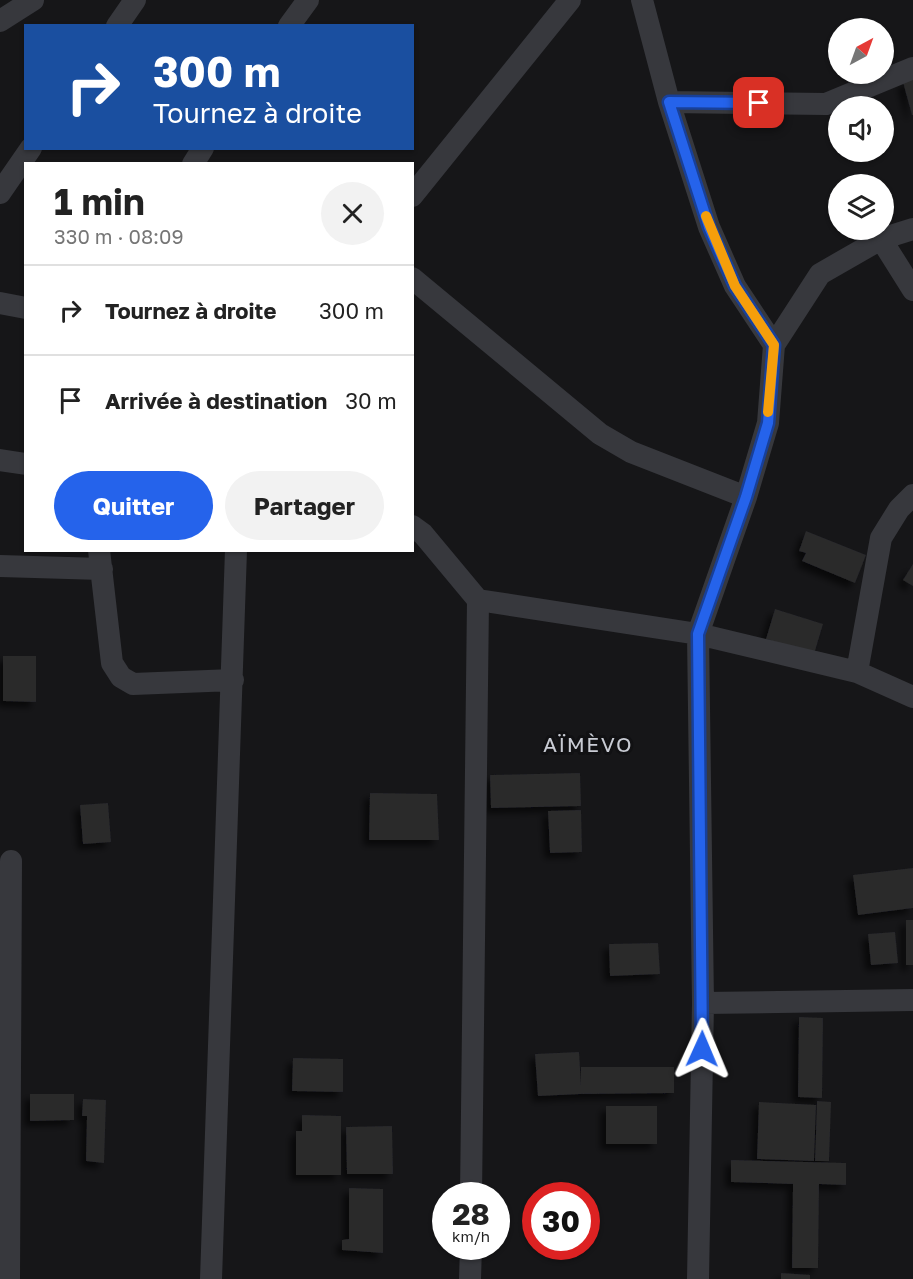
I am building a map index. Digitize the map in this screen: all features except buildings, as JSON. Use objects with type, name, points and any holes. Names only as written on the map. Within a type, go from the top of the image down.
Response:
[{"type":"street","points":[[0,21],[33,0]]},
{"type":"street","points":[[118,24],[135,0]]},
{"type":"street","points":[[290,24],[308,0]]},
{"type":"street","points":[[414,194],[570,0]]},
{"type":"street","points":[[642,0],[669,102],[709,227],[735,286],[774,345]]},
{"type":"street","points":[[669,102],[826,104],[913,68]]},
{"type":"street","points":[[0,193],[30,150]]},
{"type":"street","points":[[894,236],[913,229]]},
{"type":"street","points":[[698,1279],[703,1003],[698,634],[746,497],[768,423],[774,345],[820,274],[881,240],[913,290]]},
{"type":"street","points":[[414,280],[600,434],[631,452],[746,497]]},
{"type":"street","points":[[0,303],[24,308]]},
{"type":"street","points":[[0,460],[24,464]]},
{"type":"street","points":[[857,672],[882,538],[899,509],[913,495]]},
{"type":"street","points":[[414,527],[423,534],[478,600],[471,1182]]},
{"type":"street","points":[[211,1279],[236,552]]},
{"type":"street","points":[[0,566],[100,560],[112,663],[122,677],[133,684],[233,680]]},
{"type":"street","points":[[478,600],[698,634],[857,672],[913,697]]},
{"type":"street","points":[[9,1279],[11,861]]},
{"type":"street","points":[[703,1003],[913,1000]]},
{"type":"street","points":[[470,1279],[471,1260]]},
{"type":"slow traffic","points":[[706,216],[735,286],[774,345],[768,412]]},
{"type":"district","name":"AÏMÈVO","points":[[588,744]]},
{"type":"route","points":[[702,1049],[698,634],[746,497],[768,423],[774,345],[735,286],[709,227],[669,102],[759,103]]}]
